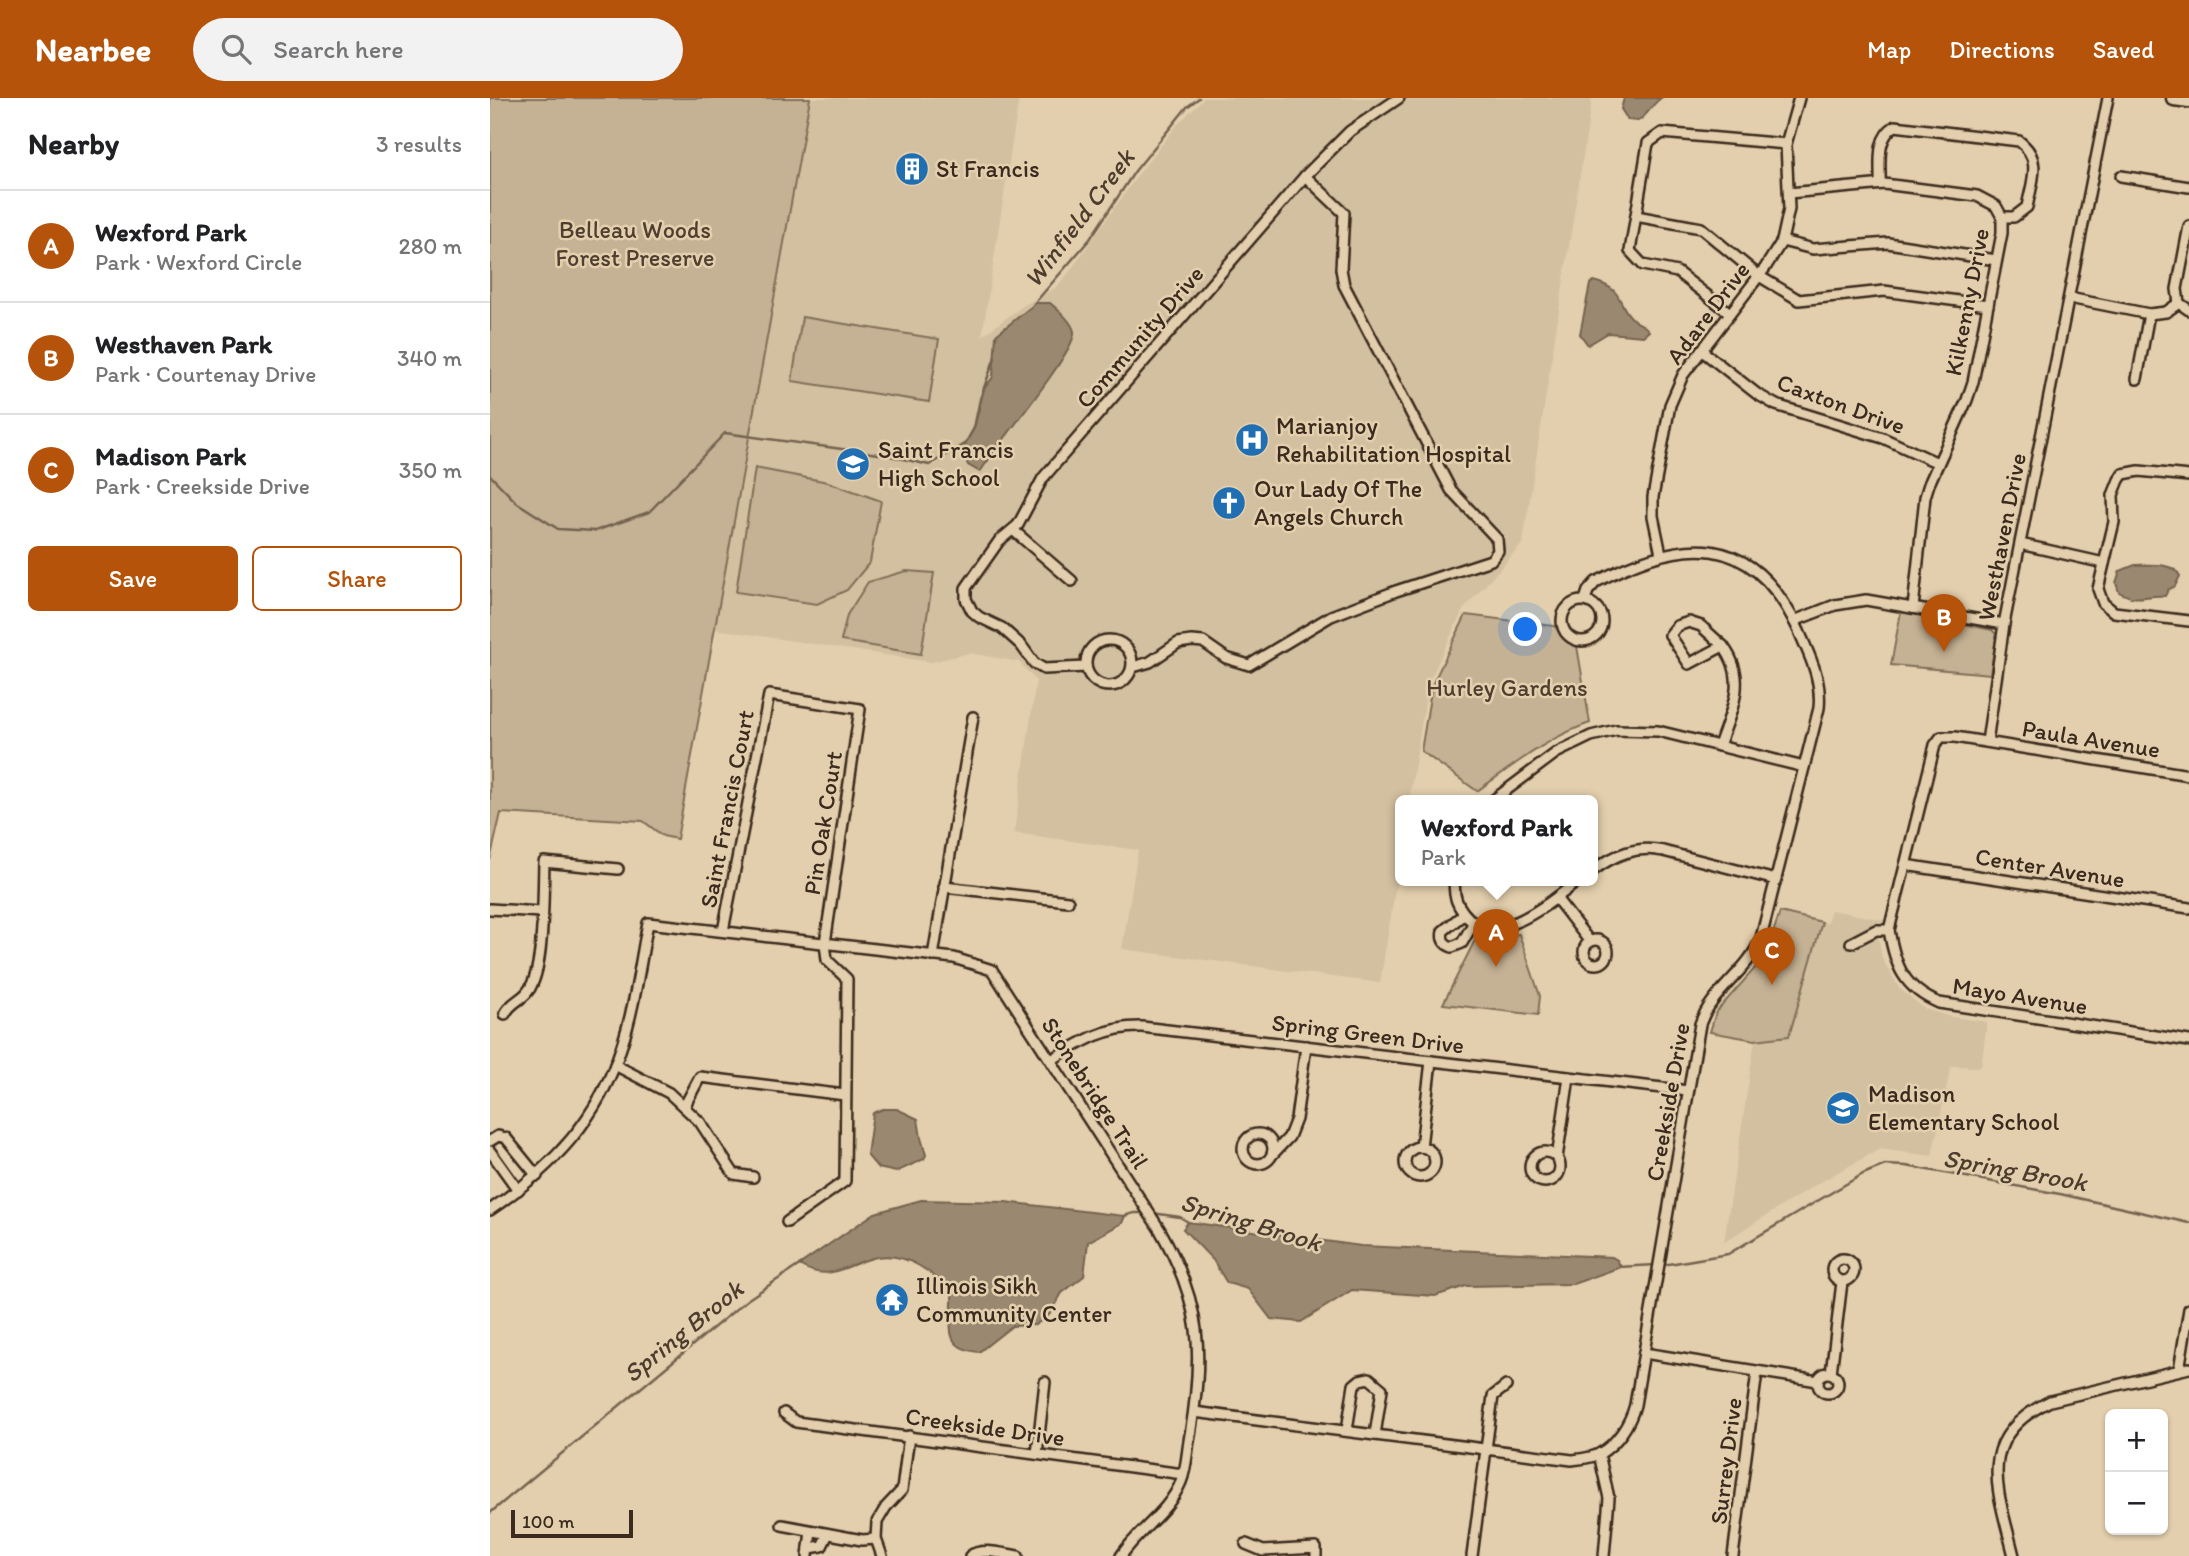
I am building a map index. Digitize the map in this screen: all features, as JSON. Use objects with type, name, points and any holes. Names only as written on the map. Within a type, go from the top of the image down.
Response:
[{"type":"main road","points":[[2175,98],[2189,100]]},
{"type":"street","name":"Community Drive","points":[[1086,667],[1044,669],[1034,663],[1021,645],[1002,628],[972,611],[966,599],[966,588],[999,541],[1018,526],[1043,478],[1305,176],[1350,131],[1399,98]]},
{"type":"street","name":"Adare Drive","points":[[1661,554],[1653,509],[1666,419],[1675,391],[1701,350],[1759,276],[1782,241],[1789,216],[1786,144],[1798,98]]},
{"type":"street","name":"Westhaven Drive","points":[[1987,742],[2004,624],[2108,98]]},
{"type":"street","points":[[1880,184],[1880,148],[1883,138],[1895,126],[2020,141],[2030,149],[2035,161],[2027,207],[2014,217],[2002,217]]},
{"type":"street","points":[[1730,313],[1677,272],[1643,265],[1630,251],[1648,143],[1662,134],[1786,144]]},
{"type":"street","points":[[1133,667],[1150,662],[1178,643],[1192,641],[1203,642],[1226,658],[1249,665],[1331,616],[1396,591],[1468,569],[1491,560],[1498,551],[1497,539],[1451,490],[1345,285],[1341,269],[1344,213],[1305,176]]},
{"type":"street","points":[[2121,176],[2189,187]]},
{"type":"street","name":"Kilkenny Drive","points":[[1789,193],[1880,184],[1978,196],[1996,206],[2002,217],[2002,233],[1970,391],[1925,497],[1913,608]]},
{"type":"street","points":[[1636,216],[1701,228],[1759,276],[1799,300],[1884,291],[1988,305]]},
{"type":"street","points":[[2189,226],[2177,289],[2179,303],[2189,310]]},
{"type":"street","points":[[1782,241],[1813,249],[1888,243],[1996,260]]},
{"type":"street","points":[[2069,298],[2149,314],[2166,312],[2179,303]]},
{"type":"street","points":[[2137,379],[2149,314]]},
{"type":"street","name":"Caxton Drive","points":[[1701,350],[1757,394],[1776,405],[1883,438],[1938,463]]},
{"type":"street","points":[[2189,476],[2139,471],[2123,474],[2113,495],[2113,522],[2098,589],[2099,597],[2114,612],[2189,621]]},
{"type":"street","points":[[1013,530],[1072,581]]},
{"type":"street","points":[[2020,544],[2104,563]]},
{"type":"street","name":"Creekside Drive","points":[[1585,600],[1588,591],[1596,582],[1661,554],[1698,549],[1740,560],[1769,581],[1794,621],[1815,667],[1820,689],[1819,708],[1758,945],[1702,1016],[1632,1415],[1620,1436],[1599,1454]]},
{"type":"street","name":"Creekside Drive","points":[[1585,600],[1599,608],[1603,623],[1595,637],[1580,642],[1566,634],[1562,618],[1569,605],[1585,600]]},
{"type":"street","points":[[1794,621],[1835,605],[1877,601],[2004,624]]},
{"type":"street","points":[[1719,746],[1737,688],[1733,659],[1723,646],[1701,626],[1689,622],[1677,626],[1670,635],[1689,664],[1723,646]]},
{"type":"street","points":[[1110,639],[1118,641],[1130,652],[1133,667],[1126,680],[1113,686],[1098,684],[1086,667],[1089,651],[1102,641],[1110,639]]},
{"type":"street","name":"Saint Francis Court","points":[[723,931],[769,695],[860,709]]},
{"type":"street","name":"Pin Oak Court","points":[[825,943],[860,709]]},
{"type":"street","points":[[933,956],[973,717]]},
{"type":"street","points":[[1500,795],[1556,753],[1573,744],[1604,733],[1645,729],[1804,768]]},
{"type":"street","points":[[1851,943],[1876,930],[1889,930],[1937,742],[1945,736],[1987,742]]},
{"type":"street","name":"Paula Avenue","points":[[1987,742],[2189,775]]},
{"type":"street","points":[[1598,867],[1624,852],[1645,849],[1663,851],[1776,880]]},
{"type":"street","points":[[505,1014],[512,1003],[525,998],[535,979],[544,862],[618,869]]},
{"type":"street","name":"Center Avenue","points":[[1905,865],[2189,908]]},
{"type":"street","points":[[1455,886],[1458,906],[1474,922],[1485,926],[1510,925],[1529,916],[1572,886]]},
{"type":"street","points":[[944,887],[1068,901]]},
{"type":"street","points":[[1556,898],[1590,942]]},
{"type":"street","points":[[490,909],[541,912]]},
{"type":"street","points":[[1464,914],[1443,931],[1446,944],[1452,947],[1462,943],[1474,922]]},
{"type":"street","name":"Stonebridge Trail","points":[[615,1065],[626,1031],[648,923],[965,960],[992,970],[1160,1230],[1180,1269],[1195,1316],[1199,1366],[1182,1481],[1168,1505],[1121,1556]]},
{"type":"street","name":"Mayo Avenue","points":[[1889,930],[1894,955],[1902,975],[1917,990],[1939,1003],[2189,1041]]},
{"type":"street","points":[[787,1222],[845,1181],[847,979],[827,960],[825,943]]},
{"type":"street","name":"Spring Green Drive","points":[[1051,1060],[1099,1033],[1131,1027],[1688,1091]]},
{"type":"street","points":[[1272,1155],[1289,1137],[1296,1119],[1306,1046]]},
{"type":"street","points":[[1421,1147],[1431,1061]]},
{"type":"street","points":[[490,1210],[537,1176],[563,1150],[604,1090],[615,1065],[669,1093],[700,1122],[734,1174],[753,1177]]},
{"type":"street","points":[[684,1107],[700,1077],[845,1095]]},
{"type":"street","points":[[1557,1158],[1569,1077]]},
{"type":"street","points":[[490,1141],[498,1136],[506,1138],[537,1176]]},
{"type":"street","points":[[490,1151],[518,1190]]},
{"type":"street","points":[[1818,1381],[1822,1392],[1834,1392],[1839,1382],[1831,1373],[1842,1282]]},
{"type":"street","points":[[2179,1370],[2189,1309]]},
{"type":"street","points":[[1644,1353],[1818,1381]]},
{"type":"street","points":[[2014,1556],[1996,1472],[2000,1449],[2007,1435],[2030,1413],[2050,1401],[2189,1368]]},
{"type":"street","name":"Surrey Drive","points":[[1733,1556],[1757,1372]]},
{"type":"street","points":[[1818,1381],[1823,1374],[1831,1373]]},
{"type":"street","points":[[1347,1430],[1354,1385],[1369,1378],[1382,1389],[1375,1435]]},
{"type":"street","points":[[1037,1454],[1045,1382]]},
{"type":"street","points":[[1472,1556],[1493,1396],[1506,1386]]},
{"type":"street","points":[[1194,1412],[1560,1459],[1599,1454],[1609,1498],[1604,1556]]},
{"type":"street","name":"Creekside Drive","points":[[784,1413],[796,1422],[1183,1474]]},
{"type":"street","points":[[882,1556],[876,1539],[877,1522],[886,1507],[902,1490],[909,1436]]},
{"type":"street","points":[[782,1525],[862,1540],[876,1539]]},
{"type":"street","points":[[808,1552],[811,1531]]},
{"type":"street","points":[[808,1552],[822,1546],[828,1534]]},
{"type":"street","points":[[1246,1544],[1263,1551],[1316,1552]]},
{"type":"street","points":[[970,1556],[982,1551],[1018,1556]]},
{"type":"shaded area","name":"Marianjoy Rehabilitation Hospital","points":[[810,98],[1019,98],[982,336],[1024,305],[1055,288],[1137,176],[1177,125],[1204,98],[1592,98],[1523,543],[1463,610],[1428,684],[1410,795],[1395,795],[1396,886],[1380,983],[1122,949],[1138,850],[1014,833],[1036,681],[1019,662],[970,653],[931,662],[715,629]]},
{"type":"shaded area","points":[[1624,98],[1661,98],[1638,121],[1628,120],[1621,109]]},
{"type":"shaded area","points":[[1594,281],[1612,289],[1629,315],[1649,331],[1643,336],[1608,333],[1588,345],[1580,334],[1590,284]]},
{"type":"shaded area","points":[[1036,303],[1050,303],[1065,316],[1074,332],[1071,342],[1049,378],[980,472],[968,465],[964,455],[965,444],[974,428],[984,389],[993,377],[996,335]]},
{"type":"shaded area","points":[[2135,565],[2167,566],[2180,576],[2165,596],[2132,597],[2119,592],[2116,583],[2120,571]]},
{"type":"shaded area","name":"Madison Elementary School","points":[[1831,910],[1884,920],[1878,935],[1882,958],[1899,988],[1925,1009],[1952,1017],[1987,1022],[1981,1067],[1951,1066],[1932,1156],[1880,1149],[1822,1181],[1724,1242],[1755,1040],[1789,1036],[1822,922],[1827,923]]},
{"type":"shaded area","points":[[883,1109],[897,1109],[918,1119],[926,1155],[924,1159],[896,1172],[878,1168],[867,1155],[873,1113]]},
{"type":"shaded area","points":[[921,1200],[1005,1202],[1125,1216],[1122,1223],[1088,1242],[1084,1276],[1062,1293],[1049,1315],[1035,1325],[1012,1326],[979,1352],[958,1345],[953,1339],[952,1294],[928,1272],[909,1261],[888,1256],[877,1257],[839,1270],[820,1273],[799,1265],[875,1213]]},
{"type":"shaded area","points":[[1188,1222],[1361,1246],[1612,1257],[1621,1267],[1573,1284],[1466,1286],[1435,1296],[1352,1290],[1301,1322],[1271,1319],[1248,1289],[1227,1283],[1213,1260],[1183,1229]]},
{"type":"green space","name":"Belleau Woods Forest Preserve","points":[[490,98],[810,98],[677,839],[663,836],[643,821],[501,813],[490,860]]},
{"type":"green space","points":[[802,317],[939,339],[929,402],[792,381]]},
{"type":"green space","points":[[755,468],[828,482],[881,501],[870,562],[847,590],[817,604],[736,592]]},
{"type":"green space","points":[[906,571],[934,573],[921,654],[841,641],[847,615],[868,582]]},
{"type":"green space","points":[[1901,611],[1992,630],[1996,639],[1990,674],[1891,665]]},
{"type":"green space","name":"Hurley Gardens","points":[[1466,615],[1554,626],[1577,646],[1590,723],[1545,744],[1477,791],[1421,751],[1432,685]]},
{"type":"green space","points":[[1780,912],[1822,922],[1789,1036],[1755,1040],[1710,1032],[1716,1012],[1765,957]]},
{"type":"green space","points":[[1519,934],[1540,996],[1538,1015],[1443,1004],[1477,936],[1499,938]]},
{"type":"waterway","name":"Winfield Creek","points":[[1033,305],[1090,239],[1135,171],[1187,107],[1199,98]]},
{"type":"waterway","name":"Winfield Creek","points":[[490,475],[516,502],[558,529],[595,531],[649,512],[725,433],[886,455],[929,465],[965,444],[974,428],[980,399],[995,357]]},
{"type":"waterway","name":"Spring Brook","points":[[1663,1265],[1728,1254],[1863,1174],[1885,1165],[1906,1166],[2060,1194],[2189,1223]]},
{"type":"waterway","name":"Spring Brook","points":[[1124,1216],[1145,1213]]},
{"type":"waterway","name":"Spring Brook","points":[[1152,1213],[1180,1217],[1188,1222]]},
{"type":"waterway","name":"Spring Brook","points":[[490,1513],[747,1300],[801,1264]]},
{"type":"waterway","name":"Spring Brook","points":[[1618,1267],[1656,1265]]},
{"type":"place","name":"St Francis","points":[[912,169]]},
{"type":"place","name":"Marianjoy Rehabilitation Hospital","points":[[1252,440]]},
{"type":"place","name":"Saint Francis High School","points":[[853,464]]},
{"type":"place","name":"Our Lady Of The Angels Church","points":[[1229,503]]},
{"type":"place","name":"Westhaven Park","points":[[1944,652]]},
{"type":"place","name":"Wexford Park","points":[[1496,967]]},
{"type":"place","name":"Madison Park","points":[[1772,985]]},
{"type":"place","name":"Madison Elementary School","points":[[1843,1108]]},
{"type":"place","name":"Illinois Sikh Community Center","points":[[892,1300]]}]
